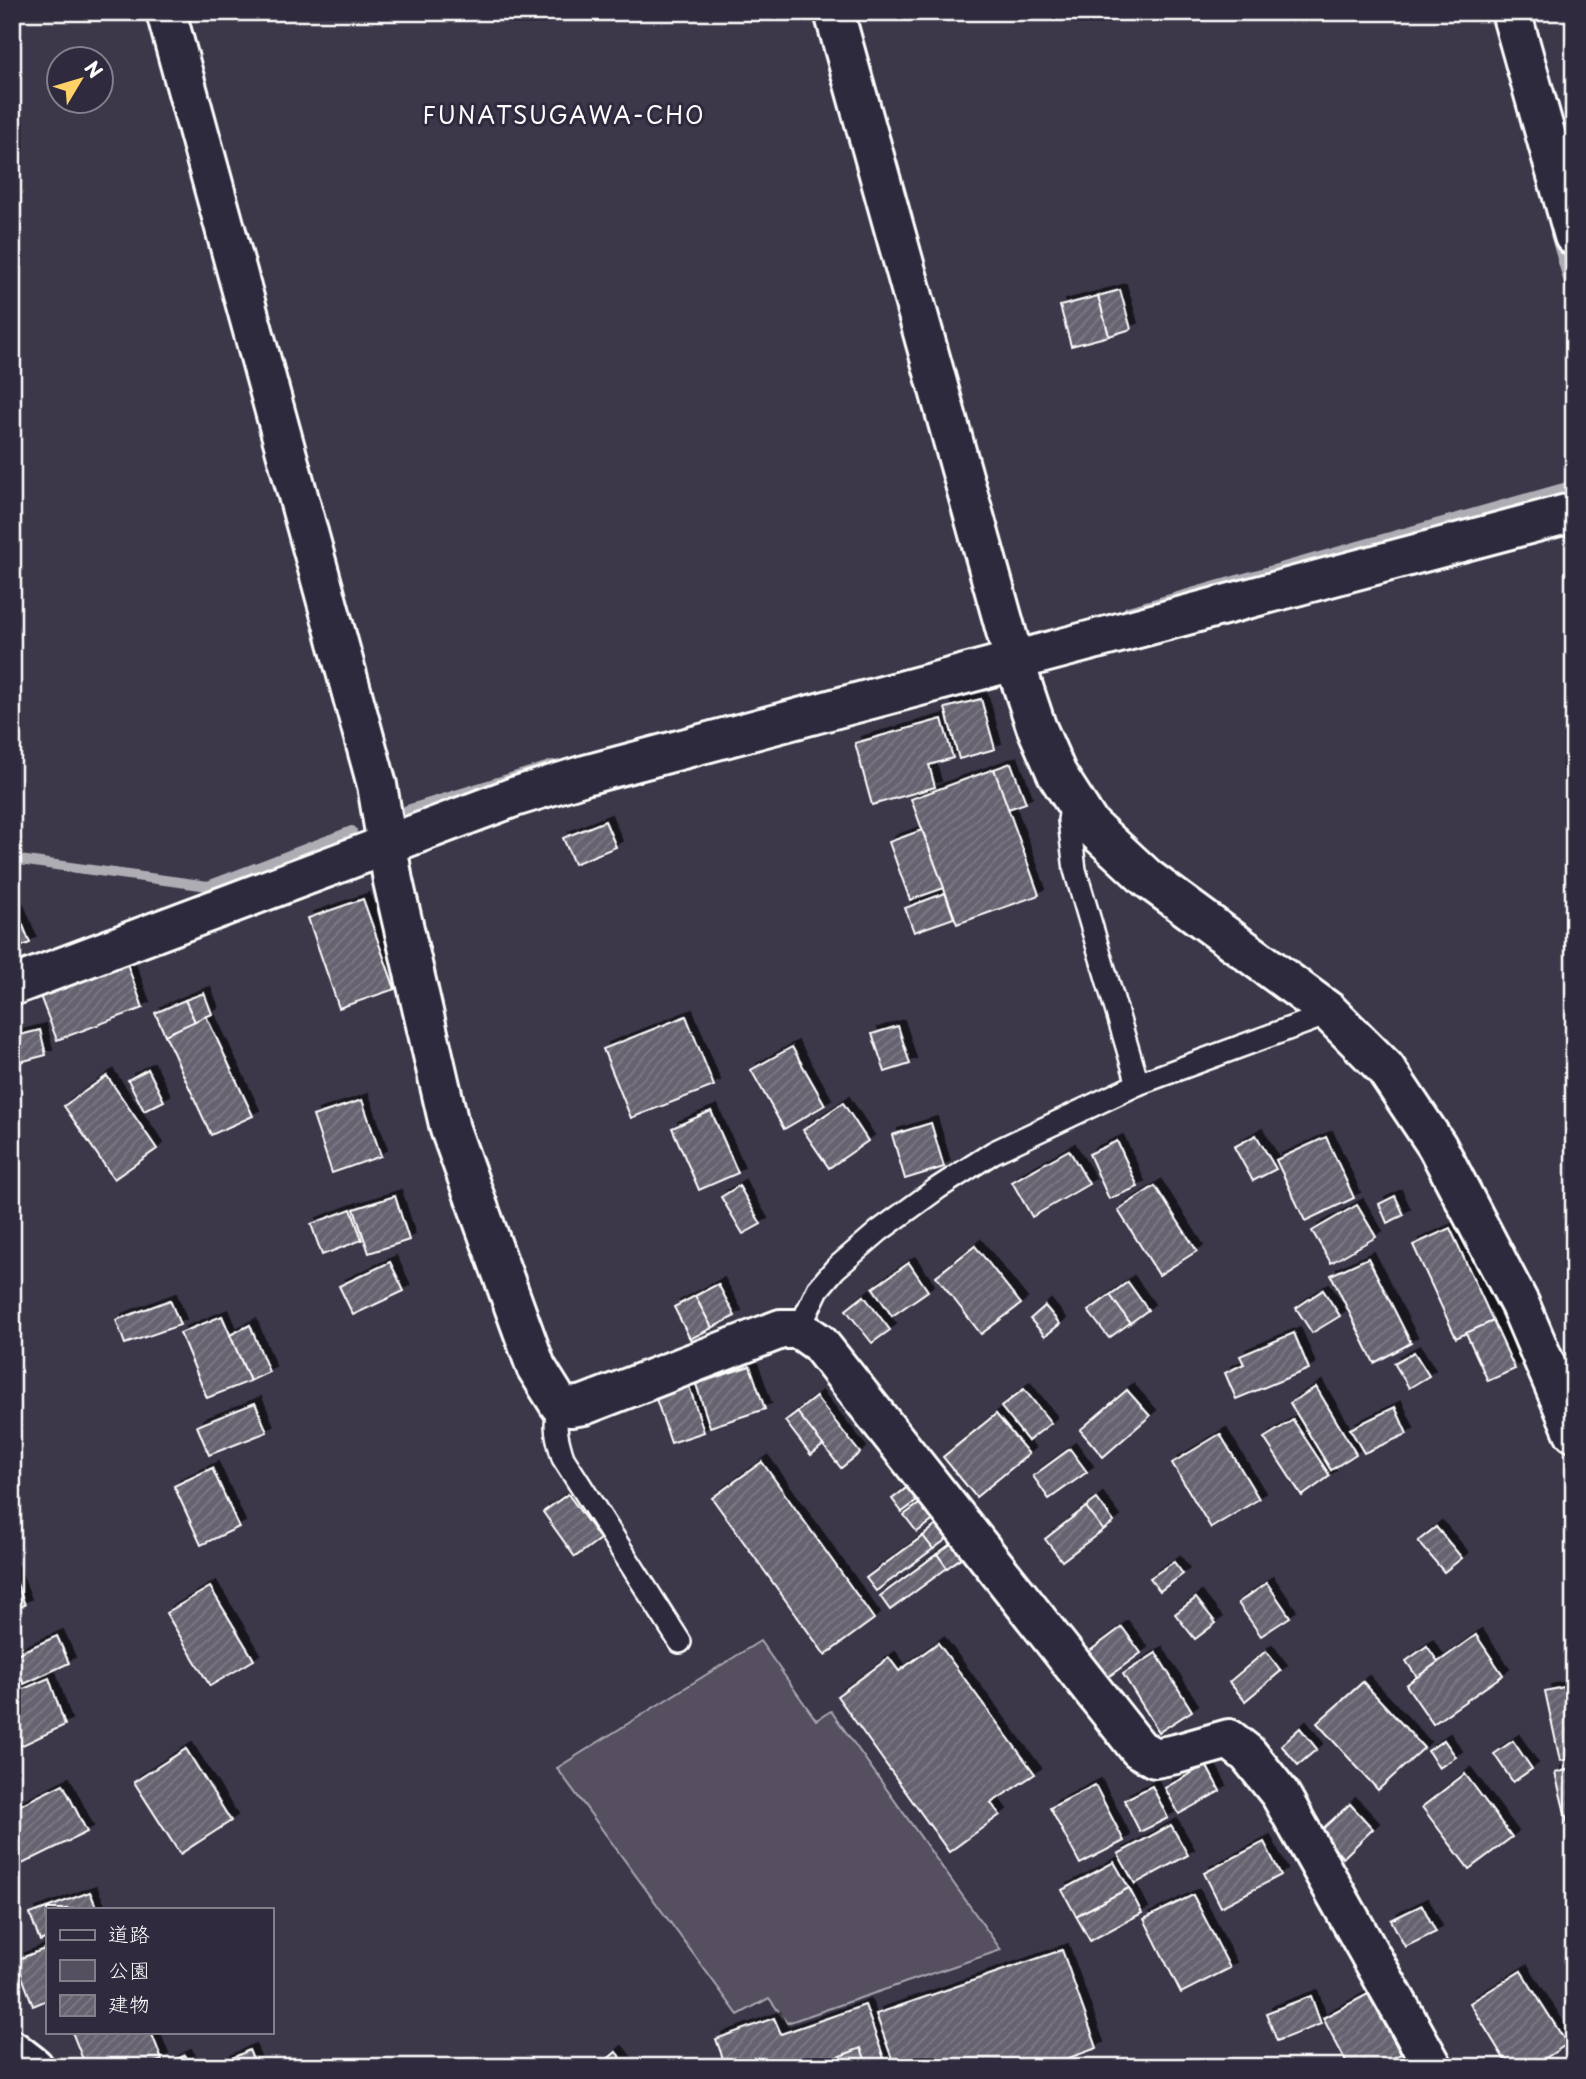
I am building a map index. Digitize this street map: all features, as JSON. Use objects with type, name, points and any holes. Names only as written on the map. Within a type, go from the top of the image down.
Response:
[{"type":"street","points":[[166,12],[377,785],[393,881],[450,1129],[536,1367],[559,1404],[571,1407],[584,1405],[781,1329],[799,1329],[819,1343],[1139,1749],[1155,1758],[1230,1739],[1248,1754],[1280,1794],[1433,2067]]},
{"type":"street","points":[[834,12],[1014,660],[1035,726],[1057,774],[1089,824],[1147,878],[1328,1011],[1385,1068],[1437,1146],[1520,1305],[1574,1432]]},
{"type":"street","points":[[1511,12],[1574,236]]},
{"type":"street","points":[[12,986],[514,797],[573,779],[1574,512]]},
{"type":"street","points":[[12,2050],[34,2067]]},
{"type":"lane","points":[[1072,801],[1069,820],[1074,870],[1138,1084]]},
{"type":"lane","points":[[799,1329],[818,1289],[835,1269],[879,1231],[937,1188],[994,1152],[1138,1084],[1315,1019],[1328,1011]]},
{"type":"lane","points":[[559,1404],[555,1419],[556,1434],[563,1458],[680,1642]]},
{"type":"green space","points":[[760,1641],[816,1720],[831,1711],[1001,1950],[787,2023],[769,1998],[738,2015],[557,1768]]},
{"type":"shaded area","points":[[861,2048],[868,2067],[811,2067]]},
{"type":"building","points":[[1120,290],[1131,329],[1109,336],[1098,296]]},
{"type":"building","points":[[1098,296],[1109,336],[1071,346],[1060,306]]},
{"type":"building","points":[[981,699],[995,749],[959,759],[945,708]]},
{"type":"building","points":[[942,719],[953,758],[929,765],[935,787],[872,805],[855,743]]},
{"type":"building","points":[[1011,763],[1026,803],[1008,809],[994,769]]},
{"type":"building","points":[[994,769],[1039,895],[957,924],[911,799]]},
{"type":"building","points":[[605,821],[616,847],[574,864],[563,838]]},
{"type":"building","points":[[922,830],[944,888],[910,900],[889,842]]},
{"type":"building","points":[[945,893],[954,918],[914,932],[905,908]]},
{"type":"building","points":[[363,899],[395,989],[339,1008],[308,918]]},
{"type":"building","points":[[12,902],[30,943],[12,950]]},
{"type":"building","points":[[127,964],[143,1008],[57,1040],[40,996]]},
{"type":"building","points":[[204,993],[212,1014],[195,1022],[185,1000]]},
{"type":"building","points":[[185,1000],[195,1022],[165,1035],[155,1013]]},
{"type":"building","points":[[206,1016],[253,1116],[211,1135],[165,1035]]},
{"type":"building","points":[[686,1016],[714,1086],[631,1118],[603,1049]]},
{"type":"building","points":[[898,1026],[910,1064],[885,1072],[872,1034]]},
{"type":"building","points":[[40,1030],[46,1055],[16,1063],[12,1037]]},
{"type":"building","points":[[792,1047],[825,1105],[784,1129],[751,1070]]},
{"type":"building","points":[[148,1069],[164,1101],[144,1111],[128,1080]]},
{"type":"building","points":[[107,1076],[157,1149],[114,1179],[64,1106]]},
{"type":"building","points":[[362,1100],[381,1156],[332,1173],[313,1116]]},
{"type":"building","points":[[843,1103],[868,1141],[829,1168],[803,1130]]},
{"type":"building","points":[[711,1111],[738,1173],[699,1190],[672,1128]]},
{"type":"building","points":[[931,1123],[944,1167],[905,1179],[892,1135]]},
{"type":"building","points":[[1256,1135],[1276,1169],[1253,1181],[1234,1147]]},
{"type":"building","points":[[1326,1137],[1354,1198],[1305,1221],[1276,1160]]},
{"type":"building","points":[[1117,1141],[1138,1187],[1109,1199],[1089,1154]]},
{"type":"building","points":[[1069,1150],[1089,1184],[1032,1217],[1012,1182]]},
{"type":"building","points":[[739,1186],[761,1224],[743,1234],[721,1197]]},
{"type":"building","points":[[1155,1186],[1197,1251],[1159,1275],[1118,1210]]},
{"type":"building","points":[[395,1196],[409,1240],[369,1253],[354,1209]]},
{"type":"building","points":[[1395,1196],[1404,1215],[1387,1223],[1379,1204]]},
{"type":"building","points":[[1357,1205],[1376,1237],[1331,1263],[1312,1231]]},
{"type":"building","points":[[351,1209],[362,1240],[322,1255],[311,1224]]},
{"type":"building","points":[[1450,1228],[1493,1321],[1456,1338],[1413,1245]]},
{"type":"building","points":[[975,1246],[1021,1304],[981,1334],[936,1276]]},
{"type":"building","points":[[1368,1258],[1411,1343],[1374,1363],[1331,1275]]},
{"type":"building","points":[[390,1262],[404,1291],[353,1315],[339,1286]]},
{"type":"building","points":[[909,1263],[928,1291],[892,1316],[873,1288]]},
{"type":"building","points":[[1128,1282],[1148,1310],[1130,1323],[1110,1295]]},
{"type":"building","points":[[718,1284],[735,1316],[712,1328],[695,1296]]},
{"type":"building","points":[[1323,1290],[1340,1316],[1312,1333],[1296,1308]]},
{"type":"building","points":[[1110,1295],[1130,1323],[1109,1338],[1088,1311]]},
{"type":"building","points":[[695,1296],[712,1328],[690,1339],[674,1307]]},
{"type":"building","points":[[864,1296],[890,1330],[872,1343],[846,1310]]},
{"type":"building","points":[[170,1300],[180,1325],[125,1344],[116,1320]]},
{"type":"building","points":[[1045,1306],[1060,1324],[1045,1336],[1030,1319]]},
{"type":"building","points":[[222,1316],[250,1381],[207,1398],[180,1333]]},
{"type":"building","points":[[1493,1321],[1515,1369],[1488,1381],[1466,1333]]},
{"type":"building","points":[[250,1325],[269,1372],[250,1381],[230,1335]]},
{"type":"building","points":[[1294,1333],[1309,1369],[1236,1399],[1225,1373],[1244,1364],[1240,1356]]},
{"type":"building","points":[[1414,1352],[1429,1376],[1409,1388],[1394,1363]]},
{"type":"building","points":[[750,1366],[765,1409],[710,1427],[696,1384]]},
{"type":"building","points":[[688,1383],[704,1432],[671,1443],[654,1393]]},
{"type":"building","points":[[1316,1387],[1356,1454],[1331,1470],[1290,1403]]},
{"type":"building","points":[[1024,1389],[1051,1423],[1028,1441],[1001,1407]]},
{"type":"building","points":[[1127,1390],[1150,1416],[1103,1457],[1080,1430]]},
{"type":"building","points":[[816,1397],[860,1453],[841,1468],[797,1412]]},
{"type":"building","points":[[255,1403],[267,1432],[209,1455],[197,1426]]},
{"type":"building","points":[[1395,1407],[1407,1434],[1364,1453],[1350,1429]]},
{"type":"building","points":[[797,1412],[823,1445],[811,1455],[785,1421]]},
{"type":"building","points":[[996,1414],[1029,1454],[976,1497],[943,1457]]},
{"type":"building","points":[[1293,1420],[1330,1476],[1302,1496],[1264,1438]]},
{"type":"building","points":[[1220,1434],[1259,1499],[1211,1528],[1172,1463]]},
{"type":"building","points":[[1070,1449],[1087,1472],[1049,1499],[1033,1476]]},
{"type":"building","points":[[762,1462],[874,1619],[825,1655],[712,1498]]},
{"type":"building","points":[[212,1468],[239,1527],[201,1545],[174,1486]]},
{"type":"building","points":[[914,1482],[924,1496],[902,1512],[892,1499]]},
{"type":"building","points":[[568,1494],[600,1539],[575,1557],[543,1512]]},
{"type":"building","points":[[926,1499],[939,1516],[917,1532],[904,1515]]},
{"type":"building","points":[[1097,1499],[1114,1522],[1103,1530],[1086,1507]]},
{"type":"building","points":[[1086,1507],[1103,1530],[1062,1561],[1045,1539]]},
{"type":"building","points":[[944,1519],[955,1533],[933,1549],[923,1536]]},
{"type":"building","points":[[1436,1527],[1462,1558],[1444,1572],[1418,1541]]},
{"type":"building","points":[[923,1536],[933,1549],[876,1591],[866,1578]]},
{"type":"building","points":[[959,1538],[969,1552],[947,1568],[937,1554]]},
{"type":"building","points":[[937,1554],[947,1568],[890,1610],[880,1596]]},
{"type":"building","points":[[1174,1562],[1183,1574],[1160,1591],[1150,1578]]},
{"type":"building","points":[[12,1571],[25,1605],[12,1610]]},
{"type":"building","points":[[1267,1583],[1290,1617],[1261,1636],[1238,1603]]},
{"type":"building","points":[[210,1587],[254,1660],[210,1686],[166,1613]]},
{"type":"building","points":[[1196,1598],[1216,1623],[1195,1639],[1175,1614]]},
{"type":"building","points":[[1122,1627],[1141,1653],[1097,1685],[1079,1659]]},
{"type":"building","points":[[1476,1635],[1503,1675],[1433,1724],[1406,1685]]},
{"type":"building","points":[[57,1636],[69,1663],[24,1684],[12,1656]]},
{"type":"building","points":[[938,1643],[1035,1774],[991,1803],[1000,1815],[949,1852],[837,1696],[889,1658],[899,1671]]},
{"type":"building","points":[[1427,1646],[1438,1662],[1417,1677],[1406,1661]]},
{"type":"building","points":[[1266,1651],[1281,1671],[1245,1701],[1229,1682]]},
{"type":"building","points":[[1156,1653],[1192,1711],[1159,1732],[1123,1674]]},
{"type":"building","points":[[49,1678],[65,1725],[12,1750],[12,1694]]},
{"type":"building","points":[[1363,1682],[1424,1748],[1378,1790],[1317,1723]]},
{"type":"building","points":[[1574,1685],[1574,1758],[1560,1761],[1545,1691]]},
{"type":"building","points":[[1300,1728],[1317,1749],[1298,1765],[1281,1745]]},
{"type":"building","points":[[1444,1740],[1456,1757],[1439,1768],[1428,1751]]},
{"type":"building","points":[[1513,1741],[1532,1769],[1513,1782],[1494,1754]]},
{"type":"building","points":[[186,1749],[231,1821],[180,1854],[134,1782]]},
{"type":"building","points":[[1206,1765],[1220,1791],[1179,1814],[1165,1788]]},
{"type":"building","points":[[1574,1768],[1574,1828],[1569,1829],[1555,1773]]},
{"type":"building","points":[[1465,1774],[1512,1837],[1469,1869],[1422,1807]]},
{"type":"building","points":[[63,1784],[87,1832],[12,1869],[12,1809]]},
{"type":"building","points":[[1095,1785],[1124,1841],[1080,1864],[1050,1808]]},
{"type":"building","points":[[1152,1786],[1168,1818],[1140,1832],[1124,1800]]},
{"type":"building","points":[[1350,1804],[1373,1829],[1343,1858],[1319,1832]]},
{"type":"building","points":[[1171,1825],[1188,1855],[1135,1884],[1118,1854]]},
{"type":"building","points":[[1264,1842],[1281,1875],[1221,1907],[1204,1873]]},
{"type":"building","points":[[1114,1862],[1129,1888],[1076,1916],[1062,1890]]},
{"type":"building","points":[[1129,1888],[1142,1913],[1090,1941],[1076,1916]]},
{"type":"building","points":[[90,1892],[97,1908],[46,1908]]},
{"type":"building","points":[[1193,1895],[1230,1968],[1181,1993],[1144,1919]]},
{"type":"building","points":[[1422,1905],[1436,1932],[1405,1947],[1391,1920]]},
{"type":"building","points":[[46,1908],[46,1938],[40,1941],[30,1914]]},
{"type":"building","points":[[46,1948],[46,2000],[33,2006],[16,1960]]},
{"type":"building","points":[[1062,1950],[1097,2048],[1044,2067],[895,2067],[876,2014]]},
{"type":"building","points":[[1521,1971],[1567,2044],[1532,2067],[1509,2067],[1470,2003]]},
{"type":"building","points":[[1368,1994],[1401,2054],[1376,2067],[1349,2067],[1323,2018]]},
{"type":"building","points":[[1311,1996],[1321,2024],[1277,2041],[1266,2013]]},
{"type":"building","points":[[865,2005],[887,2067],[868,2067],[861,2048],[811,2067],[726,2067],[716,2039],[774,2018],[781,2034]]},
{"type":"building","points":[[73,2034],[152,2034],[162,2060],[144,2067],[86,2067]]},
{"type":"building","points":[[249,2050],[256,2067],[214,2067]]},
{"type":"building","points":[[616,2052],[628,2067],[598,2067]]},
{"type":"building","points":[[185,2055],[192,2067],[165,2067]]},
{"type":"waterway","points":[[1555,234],[1574,300]]},
{"type":"waterway","points":[[1128,611],[1574,485]]},
{"type":"waterway","points":[[407,810],[553,765]]},
{"type":"waterway","points":[[12,859],[208,886],[352,831]]},
{"type":"district","name":"FUNATSUGAWA-CHO","points":[[564,116]]}]
